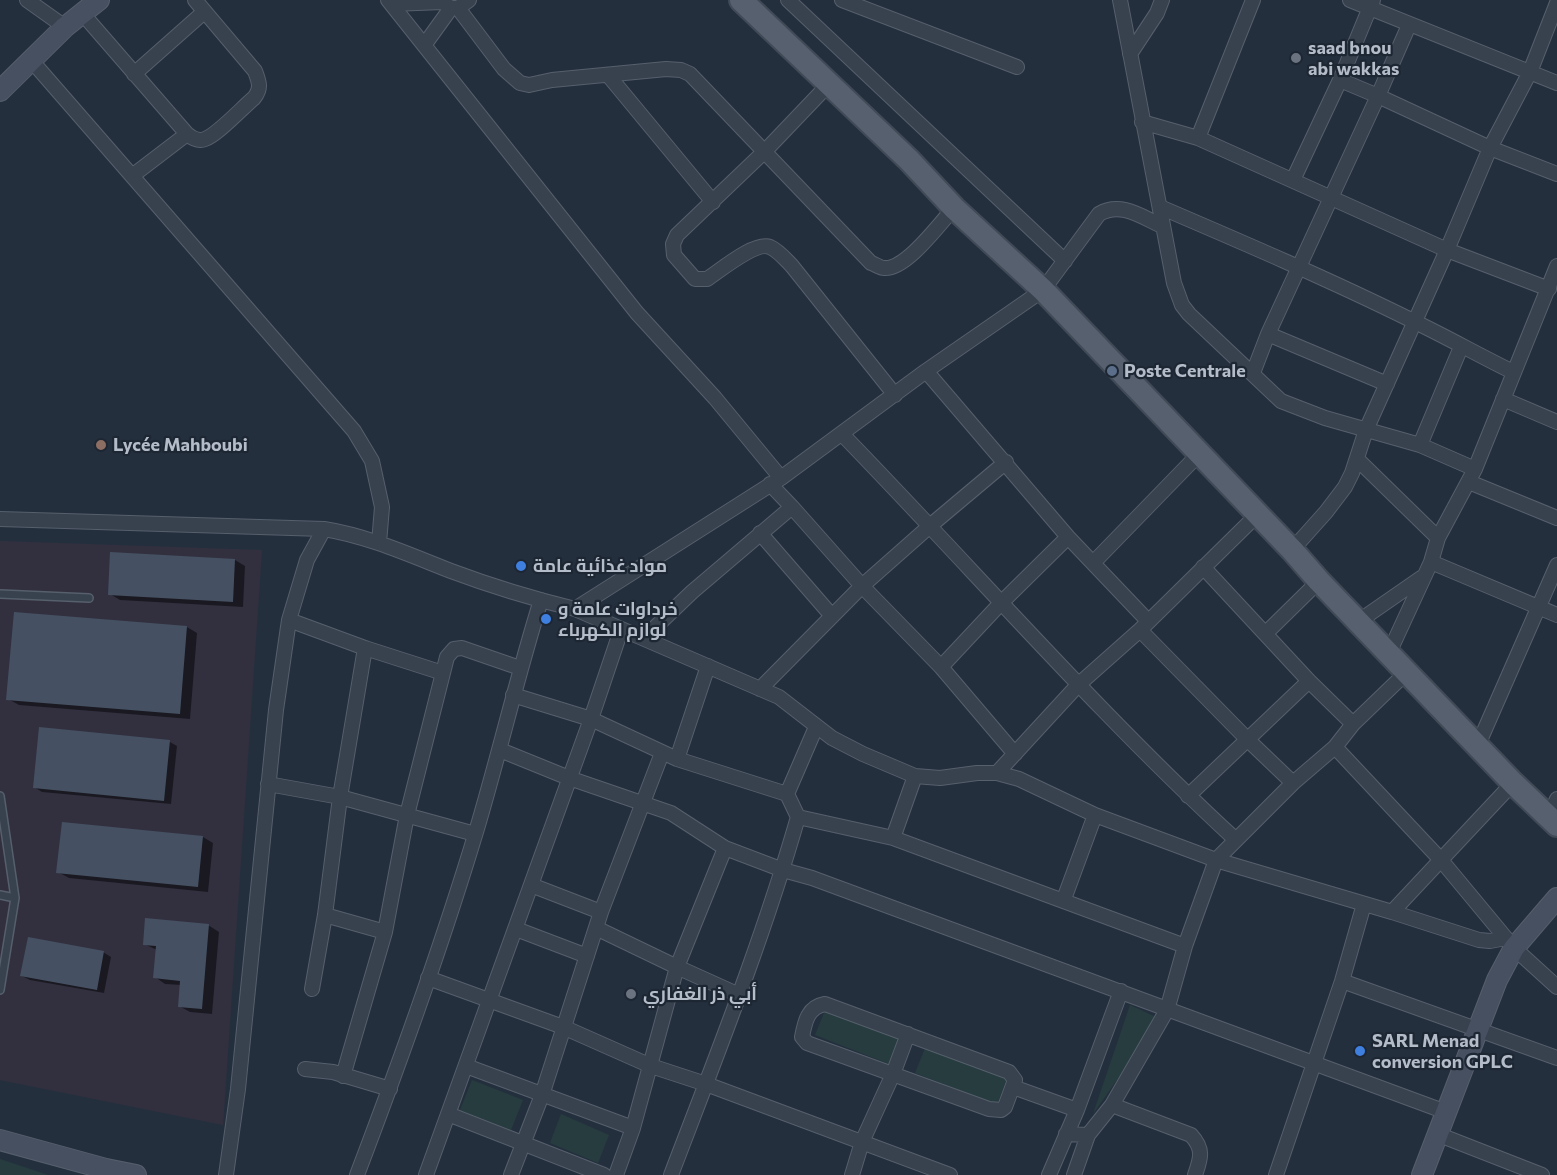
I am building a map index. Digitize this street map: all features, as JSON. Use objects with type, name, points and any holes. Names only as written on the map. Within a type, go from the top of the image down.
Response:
[{"type":"main road","points":[[741,0],[909,160],[954,208],[1043,290],[1513,783],[1554,814]]},
{"type":"street","points":[[27,0],[65,27]]},
{"type":"street","points":[[0,91],[65,27],[99,0]]},
{"type":"street","points":[[82,13],[187,134],[193,139],[206,139],[254,98],[260,91],[260,83],[255,71],[195,0]]},
{"type":"street","points":[[788,0],[1065,261]]},
{"type":"street","points":[[842,0],[1017,67]]},
{"type":"street","points":[[1120,0],[1174,283],[1182,304],[1189,314],[1281,401],[1316,415],[1419,445],[1472,476],[1557,518]]},
{"type":"street","points":[[1130,54],[1157,13],[1162,0]]},
{"type":"street","points":[[1198,138],[1253,0]]},
{"type":"street","points":[[1350,0],[1371,3],[1409,25],[1557,83]]},
{"type":"street","points":[[390,2],[452,4],[504,69],[520,83],[529,85],[552,80],[666,69],[681,70],[690,74],[871,263],[884,268],[897,265],[914,253],[954,208]]},
{"type":"street","points":[[390,2],[637,313],[715,399],[776,481],[792,507],[862,586],[941,667],[1015,754]]},
{"type":"street","points":[[1293,180],[1340,80],[1371,3]]},
{"type":"street","points":[[1292,550],[1345,487],[1366,430],[1413,321],[1447,250],[1490,148],[1530,72],[1557,3]]},
{"type":"street","points":[[425,44],[452,4]]},
{"type":"street","points":[[134,74],[204,12]]},
{"type":"street","points":[[1252,373],[1409,25]]},
{"type":"street","points":[[31,60],[354,430],[372,461],[380,495],[382,507],[379,543]]},
{"type":"street","points":[[608,75],[713,202]]},
{"type":"street","points":[[1340,80],[1490,148],[1557,174]]},
{"type":"street","points":[[829,84],[765,152],[677,235],[673,244],[674,255],[690,276],[695,279],[707,279],[757,247],[775,249],[792,266],[895,395]]},
{"type":"street","points":[[1142,122],[1198,138],[1447,250],[1549,289]]},
{"type":"street","points":[[132,176],[187,134]]},
{"type":"street","points":[[1160,207],[1299,267],[1513,372]]},
{"type":"street","points":[[575,609],[776,481],[926,371],[1043,290],[1093,221],[1106,209],[1127,210],[1162,226]]},
{"type":"street","points":[[1389,653],[1431,562],[1438,538],[1472,476],[1557,266]]},
{"type":"street","points":[[1268,334],[1387,384]]},
{"type":"street","points":[[1419,445],[1461,347]]},
{"type":"street","points":[[926,371],[1093,563],[1144,626],[1248,740],[1293,783]]},
{"type":"street","points":[[1503,399],[1557,422]]},
{"type":"street","points":[[842,434],[931,525],[1000,604],[1078,686],[1188,796],[1236,840]]},
{"type":"street","points":[[1093,563],[1199,454]]},
{"type":"street","points":[[1357,459],[1438,538]]},
{"type":"street","points":[[760,689],[862,586],[1006,462]]},
{"type":"street","points":[[644,638],[692,592],[792,507]]},
{"type":"street","points":[[997,773],[1078,686],[1144,626],[1257,514]]},
{"type":"street","points":[[0,519],[324,529],[347,532],[460,574],[575,609],[644,638],[779,697],[797,709],[816,727],[862,754],[915,776],[940,778],[997,773],[1019,779],[1095,815],[1216,860],[1479,940],[1510,943]]},
{"type":"street","points":[[226,1175],[238,1089],[276,710],[289,620],[308,560],[324,529]]},
{"type":"street","points":[[759,533],[832,616]]},
{"type":"street","points":[[941,667],[1000,604],[1068,537]]},
{"type":"street","points":[[1431,562],[1557,615]]},
{"type":"street","points":[[1478,745],[1557,565]]},
{"type":"street","points":[[1203,567],[1309,681],[1353,724]]},
{"type":"street","points":[[1359,621],[1422,578]]},
{"type":"street","points":[[1266,633],[1319,581]]},
{"type":"street","points":[[357,1175],[390,1089],[475,834],[500,750],[520,668],[542,600]]},
{"type":"street","points":[[289,620],[443,673]]},
{"type":"street","points":[[426,1175],[516,929],[621,630]]},
{"type":"street","points":[[312,989],[325,915],[340,797],[365,648]]},
{"type":"street","points":[[343,1076],[385,932],[407,815],[443,673],[451,651],[458,648],[520,668]]},
{"type":"street","points":[[677,759],[708,666]]},
{"type":"street","points":[[1074,1175],[1088,1135],[1112,1105],[1167,1010],[1185,946],[1216,860],[1293,783],[1335,747],[1353,724],[1407,672]]},
{"type":"street","points":[[1188,796],[1309,681]]},
{"type":"street","points":[[513,695],[591,719],[677,759],[787,794],[798,817],[783,870],[739,995],[671,1175]]},
{"type":"street","points":[[787,794],[816,727]]},
{"type":"street","points":[[1335,747],[1441,861],[1510,943],[1557,987]]},
{"type":"street","points":[[500,750],[569,778],[671,813],[726,848],[783,870],[812,878],[1446,1112]]},
{"type":"street","points":[[511,1175],[542,1095],[601,912],[662,753]]},
{"type":"street","points":[[893,838],[915,776]]},
{"type":"street","points":[[1392,912],[1513,783]]},
{"type":"street","points":[[268,784],[340,797],[475,834]]},
{"type":"street","points":[[1064,899],[1095,815]]},
{"type":"street","points":[[798,817],[893,838],[1064,899],[1185,946]]},
{"type":"street","points":[[616,1175],[633,1128],[677,967],[726,848]]},
{"type":"street","points":[[531,885],[601,912]]},
{"type":"street","points":[[1422,1175],[1510,943],[1557,898]]},
{"type":"street","points":[[1276,1175],[1342,981],[1364,904]]},
{"type":"street","points":[[325,915],[385,932]]},
{"type":"street","points":[[596,928],[739,995]]},
{"type":"street","points":[[516,929],[586,956]]},
{"type":"street","points":[[428,978],[563,1027],[651,1066],[862,1142],[931,1172],[950,1175]]},
{"type":"street","points":[[1342,981],[1557,1058]]},
{"type":"street","points":[[1049,1175],[1077,1110],[1121,991]]},
{"type":"street","points":[[825,1004],[908,1034],[1002,1068],[1013,1075],[1015,1080],[1005,1107],[994,1111],[807,1043],[802,1037],[810,1010],[816,1005],[825,1004]]},
{"type":"street","points":[[852,1175],[862,1142],[893,1074],[908,1034]]},
{"type":"street","points":[[466,1066],[633,1128]]},
{"type":"street","points":[[305,1069],[343,1076],[390,1089]]},
{"type":"street","points":[[1013,1087],[1077,1110]]},
{"type":"street","points":[[1112,1105],[1191,1135],[1198,1143],[1200,1153],[1195,1175]]},
{"type":"street","points":[[448,1114],[604,1175]]},
{"type":"street","points":[[1066,1134],[1088,1135]]},
{"type":"street","points":[[1437,1134],[1542,1175]]},
{"type":"street","points":[[0,1140],[106,1172],[136,1175]]},
{"type":"lane","points":[[0,594],[89,598]]},
{"type":"lane","points":[[0,796],[15,898],[0,990]]},
{"type":"lane","points":[[0,895],[15,898]]},
{"type":"shaded area","points":[[0,541],[262,550],[223,1125],[0,1080]]},
{"type":"green space","points":[[1130,1005],[1160,1019],[1093,1114]]},
{"type":"green space","points":[[826,1008],[900,1037],[889,1064],[815,1035]]},
{"type":"green space","points":[[926,1046],[1007,1078],[997,1105],[915,1073]]},
{"type":"green space","points":[[472,1080],[523,1100],[511,1130],[460,1110]]},
{"type":"green space","points":[[561,1114],[609,1135],[598,1163],[550,1143]]},
{"type":"green space","points":[[0,1159],[48,1175],[0,1175]]},
{"type":"building","points":[[110,552],[235,559],[233,602],[108,595]]},
{"type":"building","points":[[14,612],[187,626],[180,714],[6,700]]},
{"type":"building","points":[[39,727],[170,740],[164,801],[33,788]]},
{"type":"building","points":[[62,822],[203,836],[198,887],[56,873]]},
{"type":"building","points":[[145,918],[209,924],[202,1009],[178,1007],[180,981],[153,978],[156,946],[143,945]]},
{"type":"building","points":[[28,937],[104,951],[97,990],[20,976]]},
{"type":"place","name":"saad bnou abi wakkas","points":[[1296,58]]},
{"type":"place","name":"Poste Centrale","points":[[1112,371]]},
{"type":"place","name":"Lycée Mahboubi","points":[[101,445]]},
{"type":"place","name":"مواد غذائية عامة","points":[[521,566]]},
{"type":"place","name":"خرداوات عامة و لوازم الكهرباء","points":[[546,619]]},
{"type":"place","name":"أبي ذر الغفاري","points":[[631,994]]},
{"type":"place","name":"SARL Menad conversion GPLC","points":[[1360,1051]]}]
